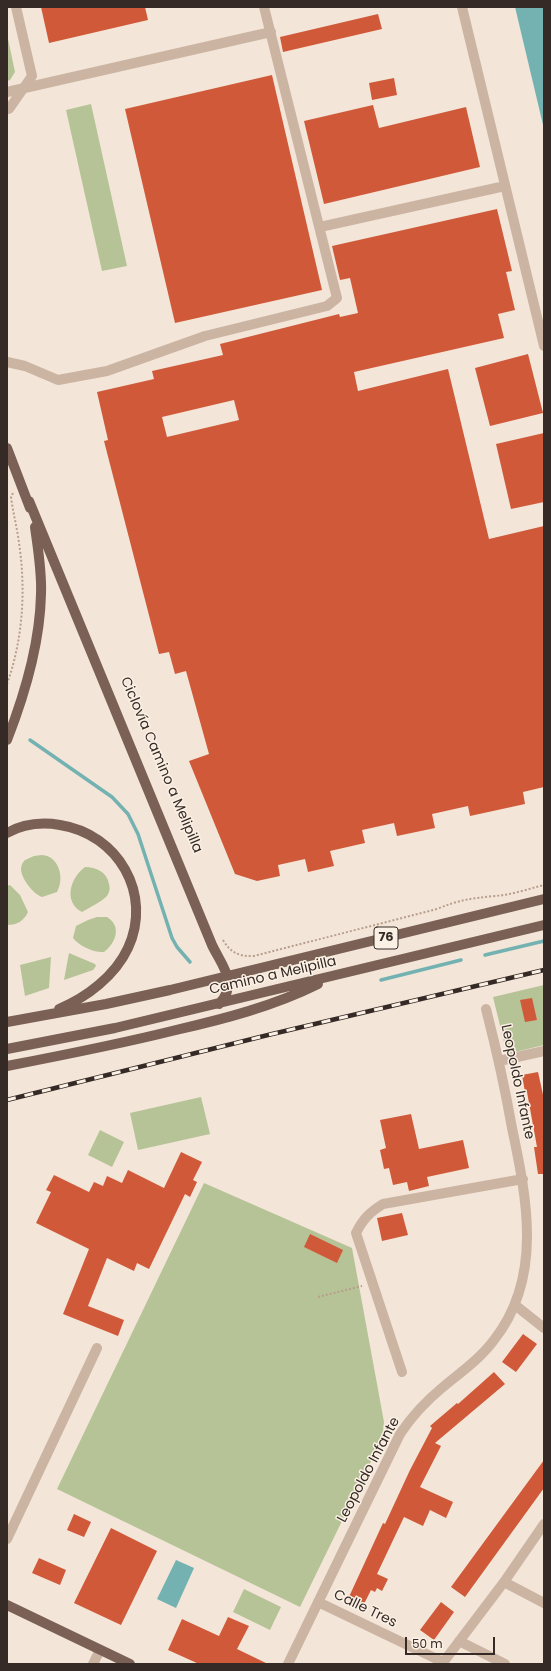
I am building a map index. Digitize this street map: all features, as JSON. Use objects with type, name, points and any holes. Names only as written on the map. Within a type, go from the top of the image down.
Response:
[{"type":"main road","points":[[7,448],[212,945],[228,976],[228,991],[219,1004]]},
{"type":"main road","points":[[7,740],[26,682],[38,633],[41,595],[40,565],[29,501]]},
{"type":"main road","points":[[7,720],[26,682]]},
{"type":"main road","points":[[7,833],[23,827],[49,824],[65,826],[89,834],[108,846],[119,859],[130,879],[134,894],[136,906],[135,926],[128,949],[120,962],[108,976],[89,992],[67,1006],[42,1016]]},
{"type":"main road","name":"Camino a Melipilla","points":[[7,1022],[106,1004],[228,976],[544,899]]},
{"type":"main road","name":"Camino a Melipilla","points":[[7,1049],[80,1036],[219,1004],[544,925]]},
{"type":"main road","points":[[7,1066],[92,1050],[213,1021],[302,992],[333,977]]},
{"type":"main road","points":[[7,1605],[130,1664]]},
{"type":"street","points":[[7,109],[9,109],[32,76],[16,7]]},
{"type":"street","points":[[7,362],[25,366],[58,380],[107,371],[205,336],[327,306],[337,298],[264,7]]},
{"type":"street","points":[[462,7],[544,346]]},
{"type":"street","points":[[7,92],[271,32]]},
{"type":"street","points":[[320,227],[505,186]]},
{"type":"street","name":"Leopoldo Infante","points":[[288,1664],[400,1434],[408,1422],[429,1399],[486,1351],[502,1329],[515,1305],[524,1276],[528,1245],[527,1216],[522,1179],[499,1061],[486,1009]]},
{"type":"street","points":[[499,1061],[544,1051]]},
{"type":"street","points":[[402,1372],[356,1233],[361,1224],[370,1212],[383,1204],[522,1179]]},
{"type":"street","points":[[515,1305],[544,1328]]},
{"type":"street","points":[[7,1539],[97,1348]]},
{"type":"street","points":[[442,1663],[504,1582],[544,1524]]},
{"type":"street","points":[[504,1582],[544,1602]]},
{"type":"street","name":"Calle Tres","points":[[318,1602],[442,1663]]},
{"type":"street","points":[[459,1641],[505,1664]]},
{"type":"street","points":[[93,1664],[100,1650]]},
{"type":"path","points":[[7,684],[16,654],[22,616],[21,555],[11,496],[13,492],[23,488]]},
{"type":"path","points":[[223,940],[230,949],[238,955],[254,956],[437,909],[464,900],[479,897],[500,896],[544,885]]},
{"type":"path","points":[[318,1297],[373,1283]]},
{"type":"green space","points":[[7,34],[15,72],[10,80],[7,81]]},
{"type":"green space","points":[[91,104],[127,266],[102,271],[66,110]]},
{"type":"green space","points":[[34,856],[48,856],[56,863],[59,869],[60,880],[57,892],[42,897],[35,893],[28,885],[23,877],[21,866],[25,860]]},
{"type":"green space","points":[[85,867],[97,869],[103,873],[108,880],[110,889],[107,896],[82,912],[76,908],[72,902],[71,890],[72,883]]},
{"type":"green space","points":[[10,885],[20,895],[28,912],[20,922],[7,925],[7,886]]},
{"type":"green space","points":[[97,917],[107,917],[115,925],[116,930],[112,944],[104,952],[87,948],[79,944],[73,938],[76,926]]},
{"type":"green space","points":[[69,953],[95,964],[96,966],[93,970],[64,980]]},
{"type":"green space","points":[[51,957],[49,988],[25,996],[20,965]]},
{"type":"green space","points":[[544,985],[544,1045],[507,1054],[493,997]]},
{"type":"green space","points":[[201,1097],[210,1134],[138,1150],[130,1113]]},
{"type":"green space","points":[[100,1130],[124,1142],[112,1167],[88,1155]]},
{"type":"green space","points":[[204,1183],[352,1248],[384,1422],[382,1439],[300,1607],[57,1489]]},
{"type":"green space","points":[[244,1589],[281,1607],[270,1630],[233,1612]]},
{"type":"water","points":[[515,7],[544,7],[544,129]]},
{"type":"water","points":[[176,1560],[194,1568],[176,1608],[157,1599]]},
{"type":"building","points":[[41,7],[145,7],[148,20],[49,43]]},
{"type":"building","points":[[378,14],[382,29],[283,52],[280,37]]},
{"type":"building","points":[[272,75],[322,290],[175,323],[125,109]]},
{"type":"building","points":[[394,78],[397,95],[372,100],[369,83]]},
{"type":"building","points":[[373,105],[379,128],[466,107],[480,167],[324,204],[304,121]]},
{"type":"building","points":[[497,209],[512,271],[506,272],[515,310],[498,314],[504,338],[354,372],[358,391],[448,369],[489,539],[544,526],[544,787],[523,792],[525,804],[470,816],[468,806],[432,814],[435,828],[397,836],[394,823],[362,830],[365,843],[330,851],[334,866],[308,872],[305,859],[278,865],[280,876],[257,881],[235,874],[189,761],[209,754],[186,671],[175,674],[169,652],[159,654],[104,441],[108,440],[97,392],[154,379],[152,371],[223,355],[220,344],[339,314],[340,317],[358,313],[350,278],[340,280],[332,246]],"holes":[[[234,400],[239,420],[167,437],[162,417]]]},
{"type":"building","points":[[528,354],[543,413],[490,426],[475,368]]},
{"type":"building","points":[[544,433],[544,502],[511,509],[496,444]]},
{"type":"building","points":[[532,998],[537,1020],[525,1022],[520,1000]]},
{"type":"building","points":[[538,1072],[544,1099],[544,1174],[538,1174],[534,1147],[537,1147],[527,1092],[525,1092],[522,1075]]},
{"type":"building","points":[[411,1114],[419,1149],[463,1140],[469,1168],[427,1177],[429,1186],[409,1191],[407,1182],[393,1185],[389,1168],[384,1169],[380,1150],[386,1148],[380,1120]]},
{"type":"building","points":[[181,1152],[202,1162],[193,1180],[197,1182],[190,1197],[185,1194],[149,1269],[137,1263],[134,1271],[107,1258],[88,1306],[124,1320],[118,1336],[63,1314],[89,1249],[36,1223],[51,1192],[46,1190],[54,1175],[89,1192],[94,1182],[103,1186],[107,1176],[122,1183],[128,1170],[164,1188]]},
{"type":"building","points":[[402,1213],[408,1235],[382,1241],[377,1218]]},
{"type":"building","points":[[310,1234],[343,1250],[337,1263],[304,1247]]},
{"type":"building","points":[[523,1334],[537,1344],[516,1372],[502,1362]]},
{"type":"building","points":[[494,1372],[505,1384],[435,1443],[441,1446],[420,1487],[453,1502],[446,1518],[430,1510],[423,1526],[404,1517],[377,1574],[388,1579],[382,1591],[377,1588],[375,1592],[371,1590],[363,1606],[348,1599],[383,1523],[385,1524],[410,1470],[432,1428],[430,1426],[457,1403],[458,1404]]},
{"type":"building","points":[[544,1460],[544,1488],[465,1597],[451,1587]]},
{"type":"building","points":[[74,1514],[91,1522],[84,1537],[67,1530]]},
{"type":"building","points":[[111,1528],[157,1551],[121,1625],[74,1603]]},
{"type":"building","points":[[39,1558],[66,1570],[60,1585],[32,1573]]},
{"type":"building","points":[[441,1602],[454,1612],[434,1640],[420,1630]]},
{"type":"building","points":[[228,1617],[249,1626],[237,1649],[268,1664],[199,1664],[168,1650],[182,1619],[219,1636]]},
{"type":"waterway","points":[[30,740],[112,797],[128,814],[138,834],[172,938],[177,947],[190,962]]},
{"type":"waterway","points":[[485,955],[544,941]]},
{"type":"waterway","points":[[381,980],[461,960]]},
{"type":"railway","points":[[7,1100],[268,1035],[544,970]]}]
